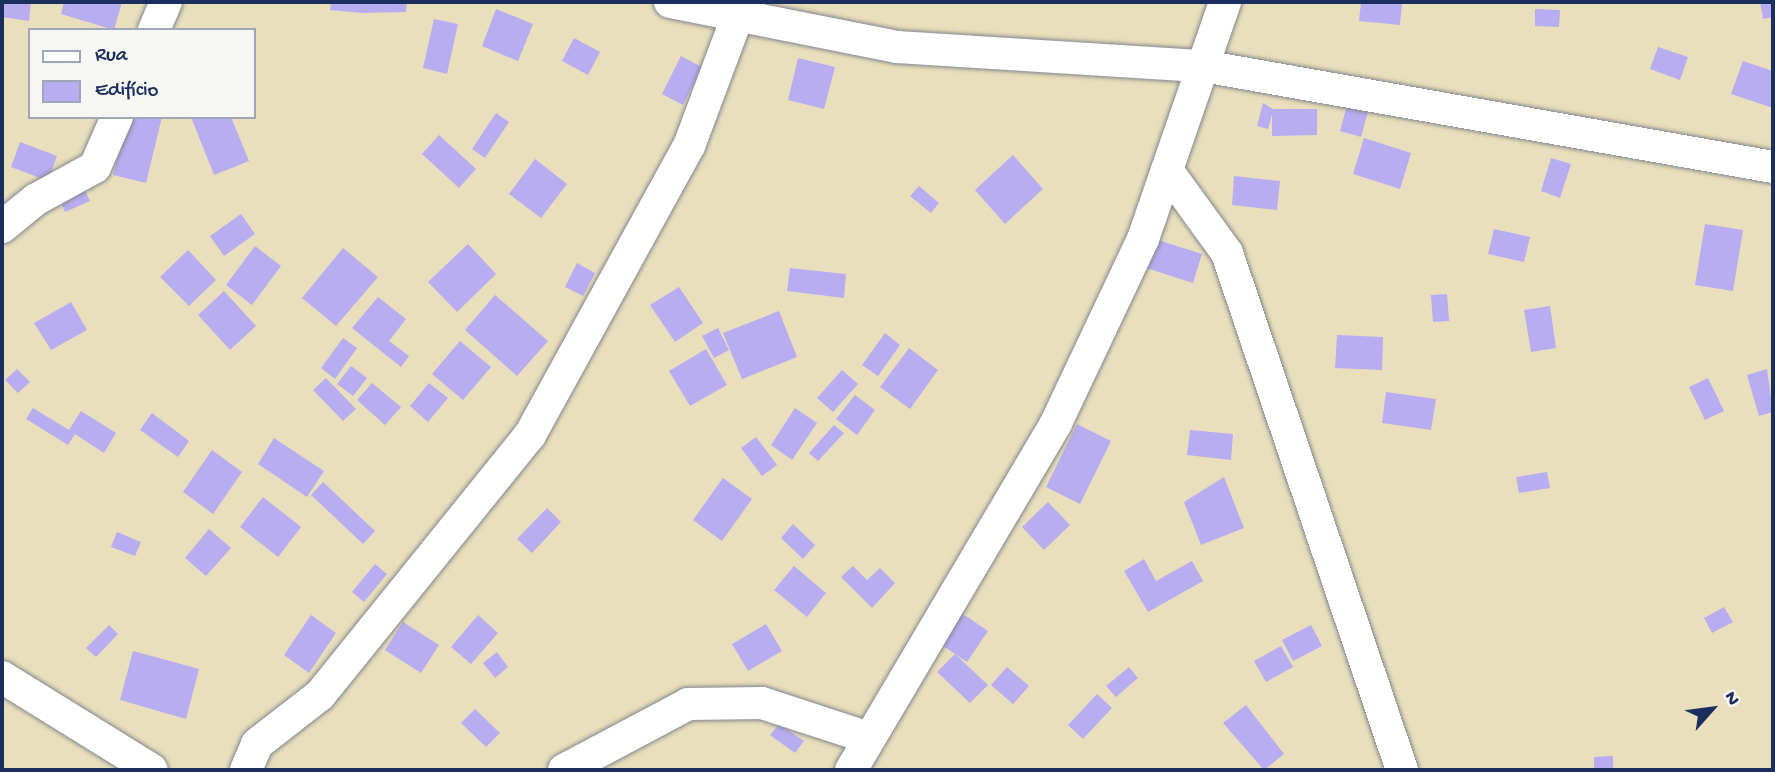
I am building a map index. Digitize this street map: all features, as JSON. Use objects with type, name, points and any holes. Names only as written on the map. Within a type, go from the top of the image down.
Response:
[{"type":"street","points":[[155,28],[166,2]]},
{"type":"street","points":[[670,2],[897,47],[1203,66],[1773,167]]},
{"type":"street","points":[[851,770],[1056,423],[1143,239],[1225,2]]},
{"type":"street","points":[[246,770],[257,744],[320,695],[530,435],[689,146],[738,15]]},
{"type":"street","points":[[2,227],[35,200],[95,167],[116,119]]},
{"type":"street","points":[[1167,170],[1227,253],[1402,770]]},
{"type":"street","points":[[2,677],[152,770]]},
{"type":"street","points":[[564,770],[688,704],[762,703],[869,737]]},
{"type":"building","points":[[2,2],[31,2],[29,21],[2,17]]},
{"type":"building","points":[[64,2],[122,2],[115,28],[61,14]]},
{"type":"building","points":[[331,2],[407,2],[406,12],[362,13],[330,10]]},
{"type":"building","points":[[1361,2],[1402,2],[1400,25],[1359,21]]},
{"type":"building","points":[[1760,2],[1773,2],[1773,17],[1763,19]]},
{"type":"building","points":[[496,9],[533,24],[518,61],[482,46]]},
{"type":"building","points":[[1535,9],[1560,10],[1559,27],[1535,26]]},
{"type":"building","points":[[434,19],[458,24],[447,74],[423,68]]},
{"type":"building","points":[[574,38],[600,52],[588,75],[562,61]]},
{"type":"building","points":[[1658,47],[1688,57],[1680,80],[1650,69]]},
{"type":"building","points":[[681,56],[702,67],[683,105],[662,94]]},
{"type":"building","points":[[798,58],[835,67],[824,109],[788,100]]},
{"type":"building","points":[[1743,61],[1773,71],[1773,108],[1731,94]]},
{"type":"building","points":[[1263,103],[1273,109],[1317,109],[1317,135],[1272,136],[1272,114],[1268,129],[1257,126]]},
{"type":"building","points":[[1347,105],[1368,111],[1361,137],[1340,131]]},
{"type":"building","points":[[496,113],[509,122],[485,158],[472,149]]},
{"type":"building","points":[[127,119],[162,119],[146,183],[113,175]]},
{"type":"building","points":[[192,119],[232,119],[249,161],[214,175]]},
{"type":"building","points":[[439,135],[476,169],[459,188],[422,154]]},
{"type":"building","points":[[1364,138],[1411,153],[1400,189],[1353,174]]},
{"type":"building","points":[[20,142],[57,156],[48,181],[11,167]]},
{"type":"building","points":[[1013,155],[1043,189],[1005,224],[975,190]]},
{"type":"building","points":[[1551,158],[1571,164],[1560,198],[1541,191]]},
{"type":"building","points":[[535,159],[567,184],[541,218],[509,194]]},
{"type":"building","points":[[1234,176],[1280,181],[1277,210],[1232,205]]},
{"type":"building","points":[[83,186],[90,201],[65,212],[58,197]]},
{"type":"building","points":[[919,186],[939,203],[931,213],[910,196]]},
{"type":"building","points":[[241,214],[255,234],[224,256],[210,236]]},
{"type":"building","points":[[1705,224],[1743,230],[1733,291],[1695,285]]},
{"type":"building","points":[[1494,229],[1530,237],[1524,262],[1488,254]]},
{"type":"building","points":[[1155,239],[1202,254],[1193,283],[1146,268]]},
{"type":"building","points":[[468,244],[496,274],[457,312],[428,282]]},
{"type":"building","points":[[255,246],[281,266],[252,305],[226,285]]},
{"type":"building","points":[[343,248],[378,277],[336,326],[302,298]]},
{"type":"building","points":[[188,250],[216,280],[189,306],[160,277]]},
{"type":"building","points":[[577,263],[595,273],[583,296],[565,287]]},
{"type":"building","points":[[790,268],[846,274],[844,298],[787,291]]},
{"type":"building","points":[[679,287],[703,323],[675,342],[650,305]]},
{"type":"building","points":[[224,291],[256,326],[230,350],[198,315]]},
{"type":"building","points":[[1447,294],[1449,321],[1433,322],[1431,295]]},
{"type":"building","points":[[495,295],[548,341],[517,376],[465,330]]},
{"type":"building","points":[[378,297],[406,319],[389,341],[409,356],[401,367],[352,328]]},
{"type":"building","points":[[71,302],[87,330],[51,350],[34,323]]},
{"type":"building","points":[[1550,306],[1556,348],[1531,352],[1524,310]]},
{"type":"building","points":[[779,311],[797,357],[742,379],[723,333]]},
{"type":"building","points":[[718,328],[729,350],[714,358],[702,336]]},
{"type":"building","points":[[885,333],[900,345],[878,376],[862,365]]},
{"type":"building","points":[[1337,335],[1383,337],[1382,370],[1335,368]]},
{"type":"building","points":[[343,338],[357,348],[335,379],[321,368]]},
{"type":"building","points":[[460,341],[491,367],[463,400],[432,374]]},
{"type":"building","points":[[909,348],[938,370],[910,409],[880,387]]},
{"type":"building","points":[[706,349],[727,385],[690,406],[669,371]]},
{"type":"building","points":[[351,366],[367,378],[353,396],[337,384]]},
{"type":"building","points":[[17,369],[30,382],[18,393],[5,380]]},
{"type":"building","points":[[1767,369],[1773,412],[1759,416],[1747,375]]},
{"type":"building","points":[[842,370],[858,384],[833,412],[817,398]]},
{"type":"building","points":[[326,378],[356,409],[343,421],[313,390]]},
{"type":"building","points":[[1708,378],[1724,411],[1705,420],[1689,387]]},
{"type":"building","points":[[372,383],[401,407],[385,425],[357,400]]},
{"type":"building","points":[[429,383],[448,398],[428,422],[410,406]]},
{"type":"building","points":[[1386,392],[1436,399],[1431,430],[1382,423]]},
{"type":"building","points":[[855,395],[875,410],[857,435],[836,419]]},
{"type":"building","points":[[33,408],[69,430],[81,411],[116,433],[104,453],[75,434],[68,445],[26,419]]},
{"type":"building","points":[[795,408],[817,423],[792,460],[771,445]]},
{"type":"building","points":[[152,413],[189,441],[178,457],[140,430]]},
{"type":"building","points":[[1077,424],[1111,441],[1080,504],[1046,487]]},
{"type":"building","points":[[834,425],[844,433],[818,461],[809,453]]},
{"type":"building","points":[[1190,430],[1233,434],[1231,460],[1187,455]]},
{"type":"building","points":[[756,437],[777,465],[762,476],[741,448]]},
{"type":"building","points":[[274,438],[324,471],[307,497],[258,464]]},
{"type":"building","points":[[212,450],[242,472],[213,514],[183,492]]},
{"type":"building","points":[[1547,472],[1550,488],[1519,493],[1516,477]]},
{"type":"building","points":[[1224,477],[1244,528],[1201,545],[1184,502]]},
{"type":"building","points":[[723,478],[752,499],[722,541],[693,520]]},
{"type":"building","points":[[323,482],[375,531],[363,544],[311,495]]},
{"type":"building","points":[[263,497],[301,527],[278,557],[240,527]]},
{"type":"building","points":[[1048,502],[1070,525],[1044,550],[1022,527]]},
{"type":"building","points":[[547,508],[561,522],[532,553],[517,539]]},
{"type":"building","points":[[793,524],[815,545],[803,559],[781,538]]},
{"type":"building","points":[[209,529],[231,548],[206,576],[185,558]]},
{"type":"building","points":[[117,532],[141,542],[135,556],[111,547]]},
{"type":"building","points":[[1144,559],[1156,581],[1192,561],[1203,581],[1148,612],[1124,571]]},
{"type":"building","points":[[375,564],[387,574],[364,602],[352,592]]},
{"type":"building","points":[[794,566],[826,593],[807,617],[774,590]]},
{"type":"building","points":[[853,566],[867,580],[880,568],[895,583],[872,608],[841,577]]},
{"type":"building","points":[[1724,607],[1733,622],[1712,633],[1704,618]]},
{"type":"building","points":[[957,610],[988,631],[967,662],[936,641]]},
{"type":"building","points":[[311,615],[336,633],[309,673],[284,655]]},
{"type":"building","points":[[478,615],[498,633],[471,664],[451,647]]},
{"type":"building","points":[[403,622],[439,645],[421,673],[385,650]]},
{"type":"building","points":[[766,624],[782,651],[748,671],[732,644]]},
{"type":"building","points":[[109,625],[118,634],[96,657],[86,648]]},
{"type":"building","points":[[1311,625],[1322,646],[1293,661],[1282,640]]},
{"type":"building","points":[[1281,646],[1293,667],[1266,682],[1254,661]]},
{"type":"building","points":[[133,651],[199,669],[186,719],[120,700]]},
{"type":"building","points":[[497,652],[508,667],[495,678],[483,663]]},
{"type":"building","points":[[955,654],[988,685],[970,703],[937,672]]},
{"type":"building","points":[[1007,667],[1029,686],[1013,704],[991,685]]},
{"type":"building","points":[[1129,667],[1138,678],[1116,697],[1106,686]]},
{"type":"building","points":[[1097,694],[1112,708],[1083,739],[1068,725]]},
{"type":"building","points":[[1246,705],[1284,754],[1264,770],[1223,723]]},
{"type":"building","points":[[475,709],[500,733],[486,747],[461,723]]},
{"type":"building","points":[[779,724],[804,741],[795,753],[770,735]]},
{"type":"building","points":[[1613,756],[1613,770],[1594,770],[1594,757]]}]
